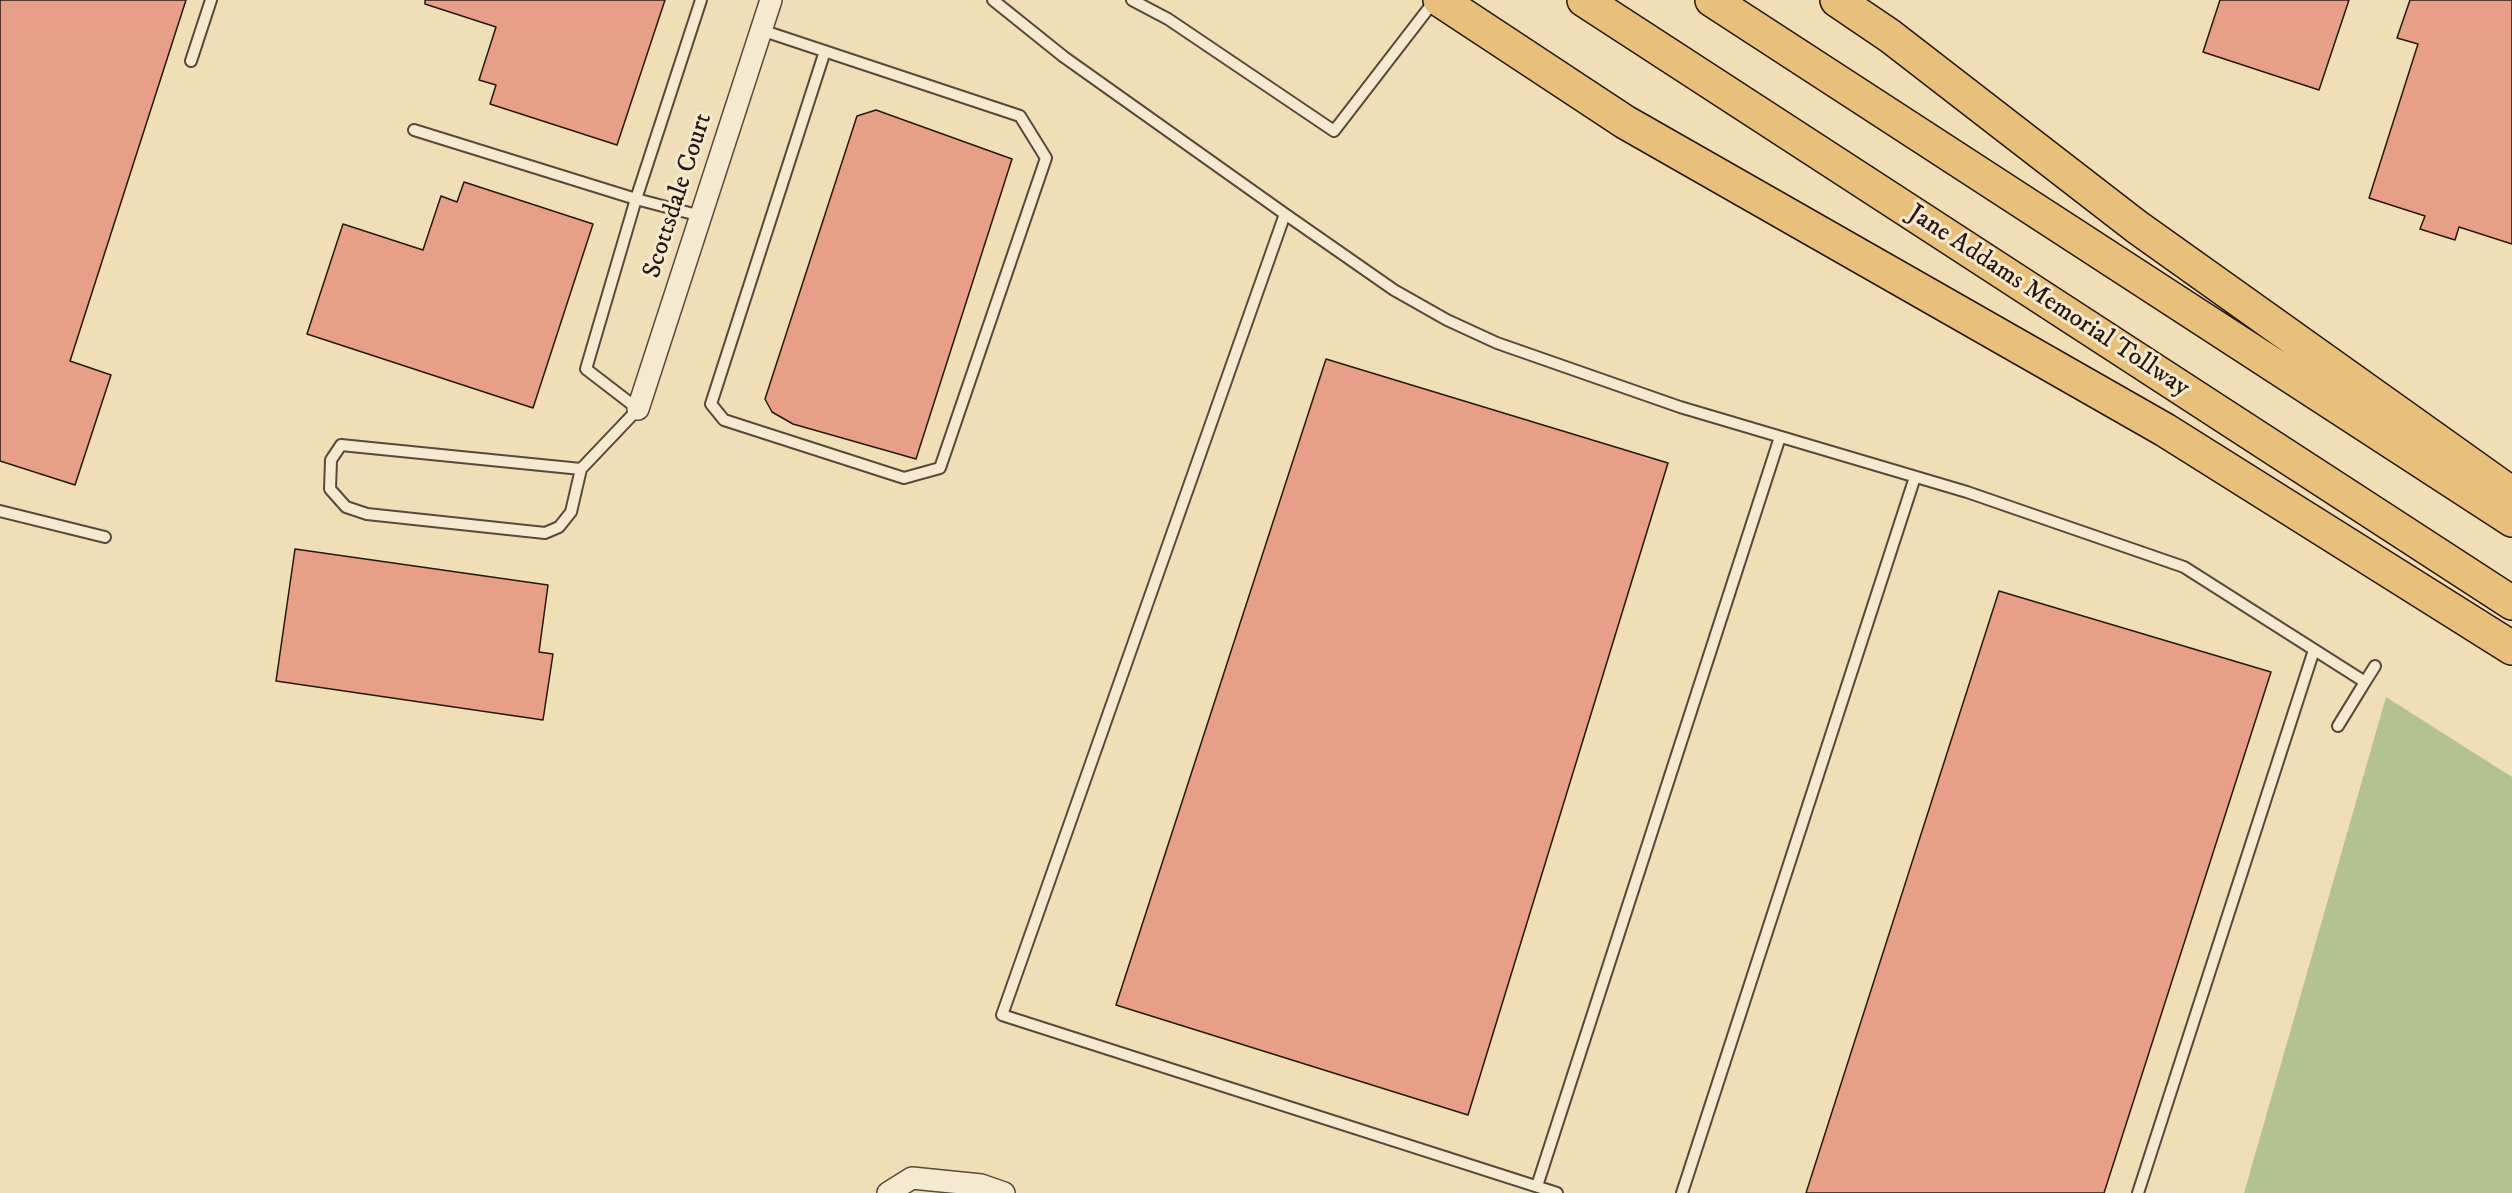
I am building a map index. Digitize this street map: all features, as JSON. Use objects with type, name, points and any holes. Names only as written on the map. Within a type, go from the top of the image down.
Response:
[{"type":"highway","points":[[1440,0],[1625,122],[2165,430],[2512,648]]},
{"type":"highway","name":"Jane Addams Memorial Tollway","points":[[1584,0],[2512,603]]},
{"type":"highway","points":[[1712,0],[2512,520]]},
{"type":"highway","points":[[1837,0],[1890,36],[2138,226],[2512,494]]},
{"type":"street","name":"Scottsdale Court","points":[[638,409],[771,0]]},
{"type":"street","points":[[888,1193],[912,1178],[981,1185],[1005,1193]]},
{"type":"lane","points":[[191,61],[211,0]]},
{"type":"lane","points":[[581,469],[341,445],[331,460],[330,489],[346,507],[367,514],[544,533],[558,527],[571,512],[581,469],[638,409],[586,369],[636,199],[701,0]]},
{"type":"lane","points":[[993,0],[1064,57],[1285,214],[1394,290],[1447,320],[1497,343],[1680,407],[1915,477],[2184,567],[2365,682]]},
{"type":"lane","points":[[1132,0],[1168,19],[1335,131],[1435,0]]},
{"type":"lane","points":[[761,30],[825,51],[1020,116],[1046,158],[940,468],[904,478],[724,420],[711,405],[825,51]]},
{"type":"lane","points":[[414,130],[636,199],[701,216]]},
{"type":"lane","points":[[1285,214],[1002,1015],[1557,1193]]},
{"type":"lane","points":[[1537,1186],[1780,437]]},
{"type":"lane","points":[[1683,1193],[1915,477]]},
{"type":"lane","points":[[0,511],[105,537]]},
{"type":"lane","points":[[2138,1193],[2314,650]]},
{"type":"lane","points":[[2338,726],[2375,666]]},
{"type":"green space","points":[[2386,697],[2512,777],[2512,1193],[2244,1193]]},
{"type":"building","points":[[0,0],[186,0],[70,361],[111,375],[75,485],[0,461]]},
{"type":"building","points":[[425,0],[665,0],[617,145],[490,104],[496,85],[479,80],[496,27],[425,4]]},
{"type":"building","points":[[2220,0],[2349,0],[2319,90],[2203,52]]},
{"type":"building","points":[[2410,0],[2512,0],[2512,244],[2459,227],[2455,240],[2420,229],[2425,216],[2369,198],[2418,44],[2397,38]]},
{"type":"building","points":[[876,110],[1012,159],[916,459],[793,424],[772,412],[765,399],[857,116]]},
{"type":"building","points":[[464,182],[593,224],[533,408],[307,334],[343,224],[423,250],[441,196],[457,202]]},
{"type":"building","points":[[1326,359],[1668,463],[1468,1115],[1116,1005]]},
{"type":"building","points":[[295,549],[548,585],[539,652],[553,654],[543,720],[276,681]]},
{"type":"building","points":[[1999,591],[2271,672],[2104,1193],[1806,1193]]}]
